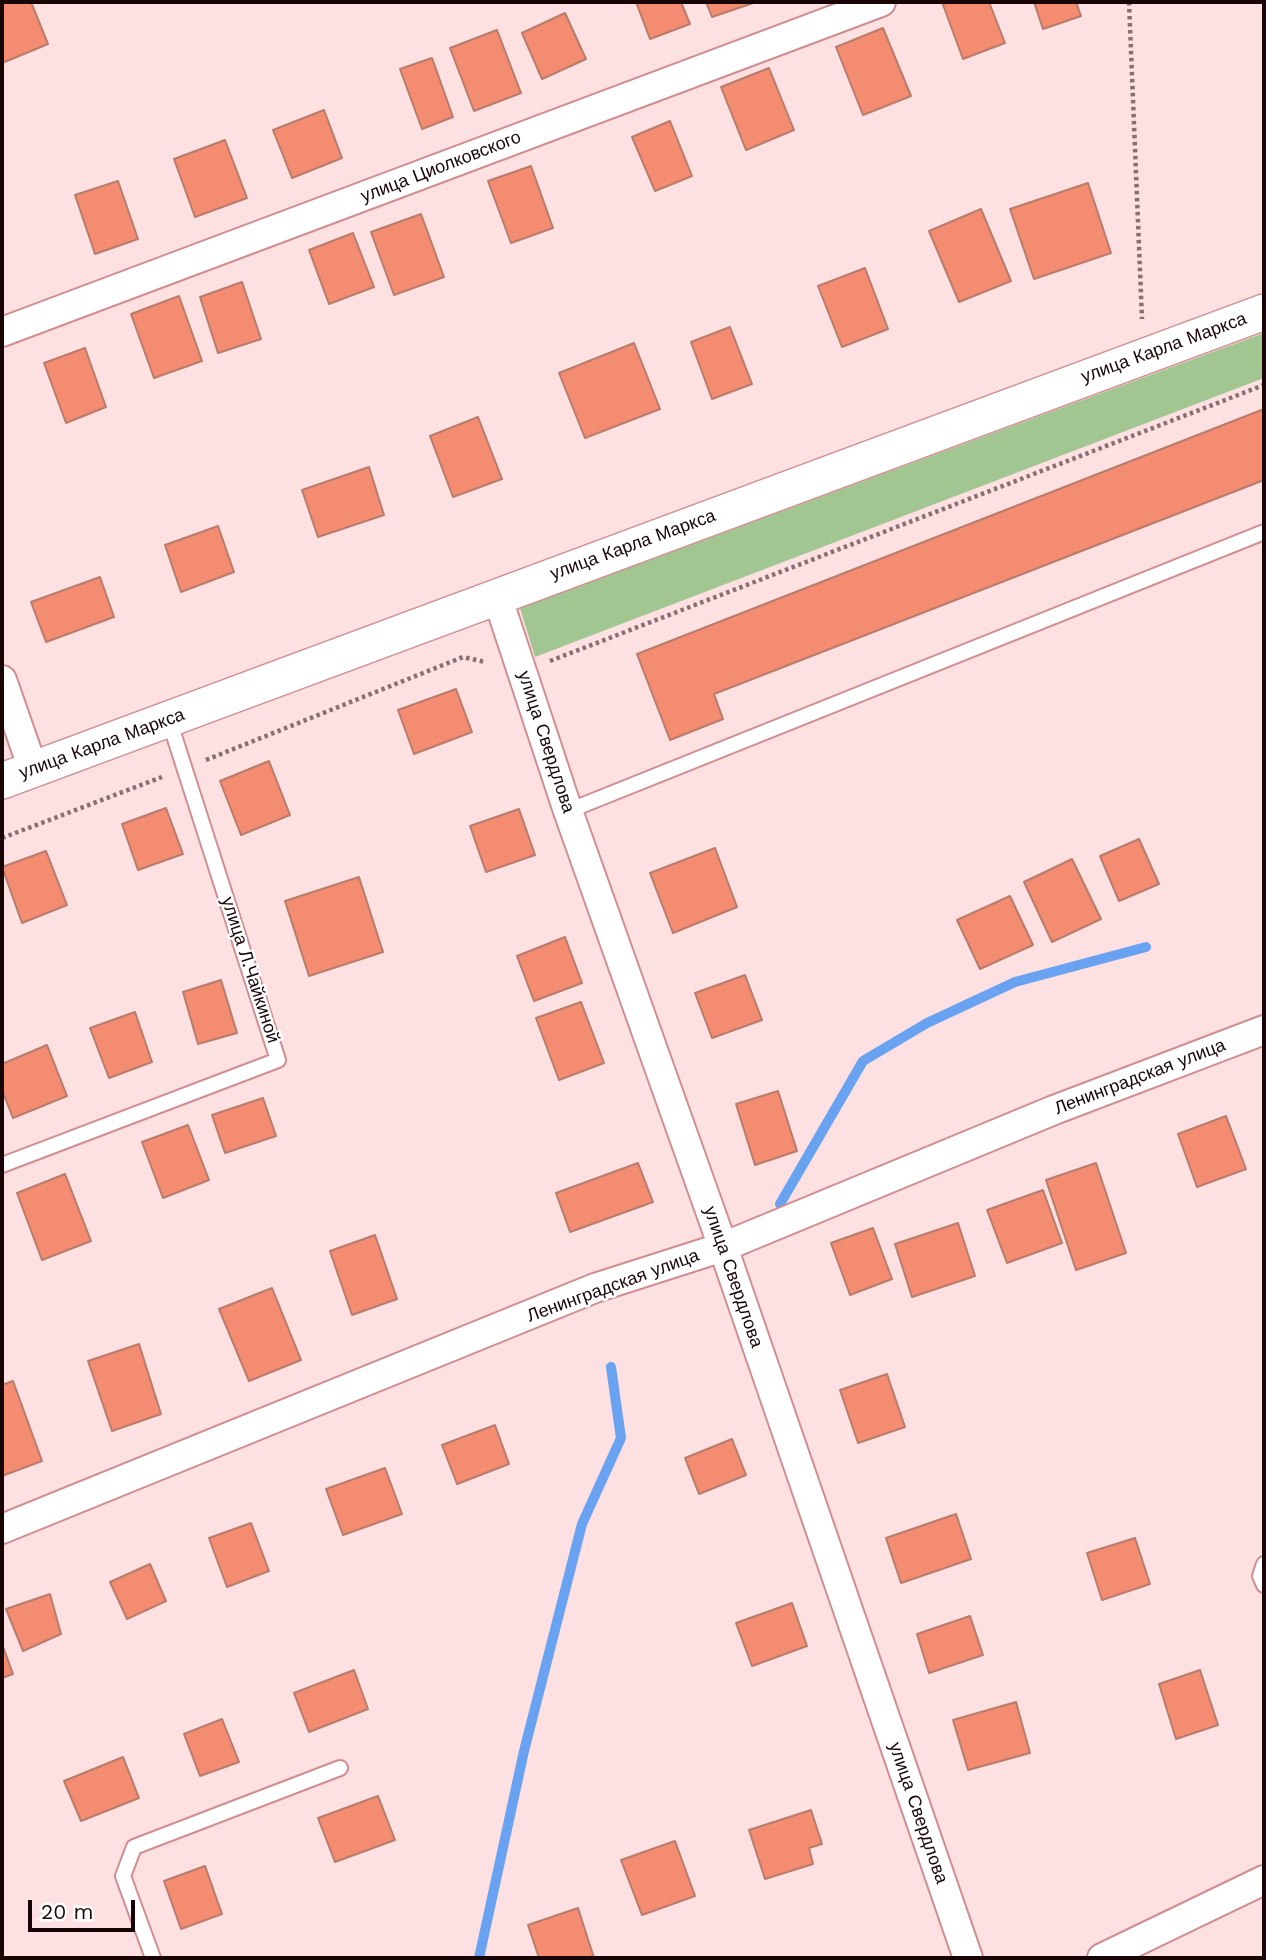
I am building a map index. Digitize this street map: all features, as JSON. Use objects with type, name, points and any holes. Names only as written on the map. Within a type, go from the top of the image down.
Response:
[{"type":"street","name":"улица Циолковского","points":[[2,332],[881,2]]},
{"type":"street","name":"улица Карла Маркса","points":[[17,775],[1264,312]]},
{"type":"street","name":"улица Свердлова","points":[[497,596],[568,811],[723,1247],[968,1958]]},
{"type":"street","points":[[2,680],[17,775]]},
{"type":"street","name":"Ленинградская улица","points":[[2,1529],[596,1289],[723,1247],[1054,1110],[1264,1030]]},
{"type":"street","points":[[1102,1958],[1264,1880]]},
{"type":"lane","points":[[568,811],[1264,532]]},
{"type":"lane","name":"улица Л.Чайкиной","points":[[2,1165],[278,1060],[169,720]]},
{"type":"lane","points":[[1264,1564],[1260,1576],[1264,1585]]},
{"type":"lane","points":[[153,1958],[123,1876],[134,1847],[340,1768]]},
{"type":"path","points":[[1129,2],[1143,356]]},
{"type":"path","points":[[2,838],[463,657],[523,671],[1264,385]]},
{"type":"green space","points":[[1264,333],[1264,378],[535,657],[520,608]]},
{"type":"building","points":[[2,2],[31,2],[48,44],[2,63]]},
{"type":"building","points":[[636,2],[681,2],[690,24],[650,39]]},
{"type":"building","points":[[706,2],[756,2],[712,17]]},
{"type":"building","points":[[942,2],[989,2],[1005,43],[963,59]]},
{"type":"building","points":[[1034,2],[1076,2],[1081,16],[1043,29]]},
{"type":"building","points":[[565,13],[586,59],[542,79],[522,33]]},
{"type":"building","points":[[883,28],[911,96],[863,115],[836,47]]},
{"type":"building","points":[[497,30],[521,93],[474,111],[450,48]]},
{"type":"building","points":[[432,58],[453,117],[422,129],[400,69]]},
{"type":"building","points":[[769,68],[794,130],[746,150],[721,87]]},
{"type":"building","points":[[324,110],[342,158],[292,178],[273,130]]},
{"type":"building","points":[[670,121],[692,176],[655,191],[632,137]]},
{"type":"building","points":[[225,140],[247,198],[195,217],[174,159]]},
{"type":"building","points":[[531,166],[553,228],[511,243],[488,181]]},
{"type":"building","points":[[118,181],[138,239],[95,254],[75,195]]},
{"type":"building","points":[[1088,183],[1111,253],[1034,279],[1010,209]]},
{"type":"building","points":[[981,209],[1011,281],[959,302],[929,231]]},
{"type":"building","points":[[421,214],[444,277],[394,295],[371,232]]},
{"type":"building","points":[[353,233],[374,287],[329,304],[309,250]]},
{"type":"building","points":[[865,268],[888,329],[842,347],[818,286]]},
{"type":"building","points":[[242,282],[261,339],[218,353],[200,297]]},
{"type":"building","points":[[179,296],[202,361],[154,378],[131,314]]},
{"type":"building","points":[[730,327],[752,384],[712,399],[691,342]]},
{"type":"building","points":[[634,343],[660,409],[585,438],[559,373]]},
{"type":"building","points":[[85,348],[106,407],[66,423],[44,363]]},
{"type":"building","points":[[1264,409],[1264,480],[714,694],[723,719],[670,740],[637,654]]},
{"type":"building","points":[[478,417],[502,479],[453,497],[430,436]]},
{"type":"building","points":[[369,467],[384,515],[318,537],[302,490]]},
{"type":"building","points":[[218,526],[234,572],[181,592],[165,545]]},
{"type":"building","points":[[100,577],[114,617],[46,642],[31,602]]},
{"type":"building","points":[[456,689],[472,732],[414,754],[398,710]]},
{"type":"building","points":[[269,761],[290,815],[241,835],[220,781]]},
{"type":"building","points":[[166,808],[183,854],[138,870],[122,824]]},
{"type":"building","points":[[519,809],[535,855],[486,872],[470,826]]},
{"type":"building","points":[[1139,839],[1159,884],[1119,901],[1100,856]]},
{"type":"building","points":[[715,848],[737,907],[673,933],[650,873]]},
{"type":"building","points":[[46,851],[67,905],[22,923],[2,867]]},
{"type":"building","points":[[1072,859],[1101,919],[1052,942],[1024,882]]},
{"type":"building","points":[[359,877],[383,952],[309,976],[285,901]]},
{"type":"building","points":[[1010,896],[1033,945],[980,969],[957,920]]},
{"type":"building","points":[[565,937],[582,983],[534,1001],[517,956]]},
{"type":"building","points":[[745,975],[762,1020],[712,1038],[695,993]]},
{"type":"building","points":[[221,980],[237,1033],[198,1044],[183,992]]},
{"type":"building","points":[[581,1002],[604,1063],[559,1080],[536,1018]]},
{"type":"building","points":[[135,1012],[152,1062],[109,1078],[90,1028]]},
{"type":"building","points":[[47,1045],[67,1096],[13,1118],[2,1090],[2,1064]]},
{"type":"building","points":[[778,1091],[797,1151],[755,1165],[736,1104]]},
{"type":"building","points":[[263,1098],[276,1136],[225,1153],[212,1115]]},
{"type":"building","points":[[1226,1116],[1246,1169],[1197,1187],[1178,1134]]},
{"type":"building","points":[[188,1125],[209,1180],[163,1198],[142,1142]]},
{"type":"building","points":[[638,1163],[653,1202],[570,1232],[556,1193]]},
{"type":"building","points":[[1096,1163],[1126,1253],[1076,1270],[1046,1180]]},
{"type":"building","points":[[65,1174],[91,1241],[42,1260],[17,1193]]},
{"type":"building","points":[[1043,1190],[1062,1243],[1007,1263],[987,1210]]},
{"type":"building","points":[[958,1223],[975,1276],[912,1297],[895,1244]]},
{"type":"building","points":[[873,1228],[892,1279],[850,1295],[831,1243]]},
{"type":"building","points":[[375,1235],[397,1299],[352,1315],[330,1251]]},
{"type":"building","points":[[272,1288],[301,1360],[249,1381],[219,1309]]},
{"type":"building","points":[[139,1344],[161,1414],[112,1431],[88,1361]]},
{"type":"building","points":[[887,1374],[905,1427],[858,1443],[840,1390]]},
{"type":"building","points":[[13,1381],[42,1461],[2,1476],[2,1385]]},
{"type":"building","points":[[495,1425],[509,1464],[457,1484],[442,1445]]},
{"type":"building","points":[[732,1439],[746,1475],[699,1494],[685,1458]]},
{"type":"building","points":[[385,1468],[402,1514],[343,1535],[326,1489]]},
{"type":"building","points":[[956,1514],[971,1559],[901,1583],[886,1538]]},
{"type":"building","points":[[251,1523],[269,1571],[227,1587],[209,1538]]},
{"type":"building","points":[[1135,1538],[1150,1584],[1102,1600],[1087,1553]]},
{"type":"building","points":[[150,1564],[166,1601],[127,1619],[110,1582]]},
{"type":"building","points":[[50,1594],[61,1634],[23,1651],[6,1609]]},
{"type":"building","points":[[792,1603],[807,1646],[752,1666],[736,1623]]},
{"type":"building","points":[[970,1616],[983,1655],[929,1673],[917,1634]]},
{"type":"building","points":[[2,1644],[13,1674],[2,1678]]},
{"type":"building","points":[[354,1670],[368,1709],[309,1732],[294,1693]]},
{"type":"building","points":[[1200,1670],[1218,1725],[1176,1739],[1159,1684]]},
{"type":"building","points":[[1016,1702],[1030,1753],[968,1770],[953,1720]]},
{"type":"building","points":[[222,1719],[239,1762],[200,1776],[184,1734]]},
{"type":"building","points":[[123,1757],[139,1798],[81,1821],[64,1781]]},
{"type":"building","points":[[378,1796],[395,1840],[335,1862],[318,1818]]},
{"type":"building","points":[[811,1810],[822,1844],[809,1848],[813,1864],[765,1879],[749,1830]]},
{"type":"building","points":[[675,1841],[695,1896],[642,1915],[621,1860]]},
{"type":"building","points":[[205,1866],[222,1914],[181,1929],[164,1881]]},
{"type":"building","points":[[578,1908],[594,1958],[539,1958],[528,1925]]},
{"type":"waterway","points":[[780,1204],[863,1061],[927,1023],[1015,982],[1146,947]]},
{"type":"waterway","points":[[479,1958],[524,1751],[582,1524],[621,1438],[611,1367]]}]
